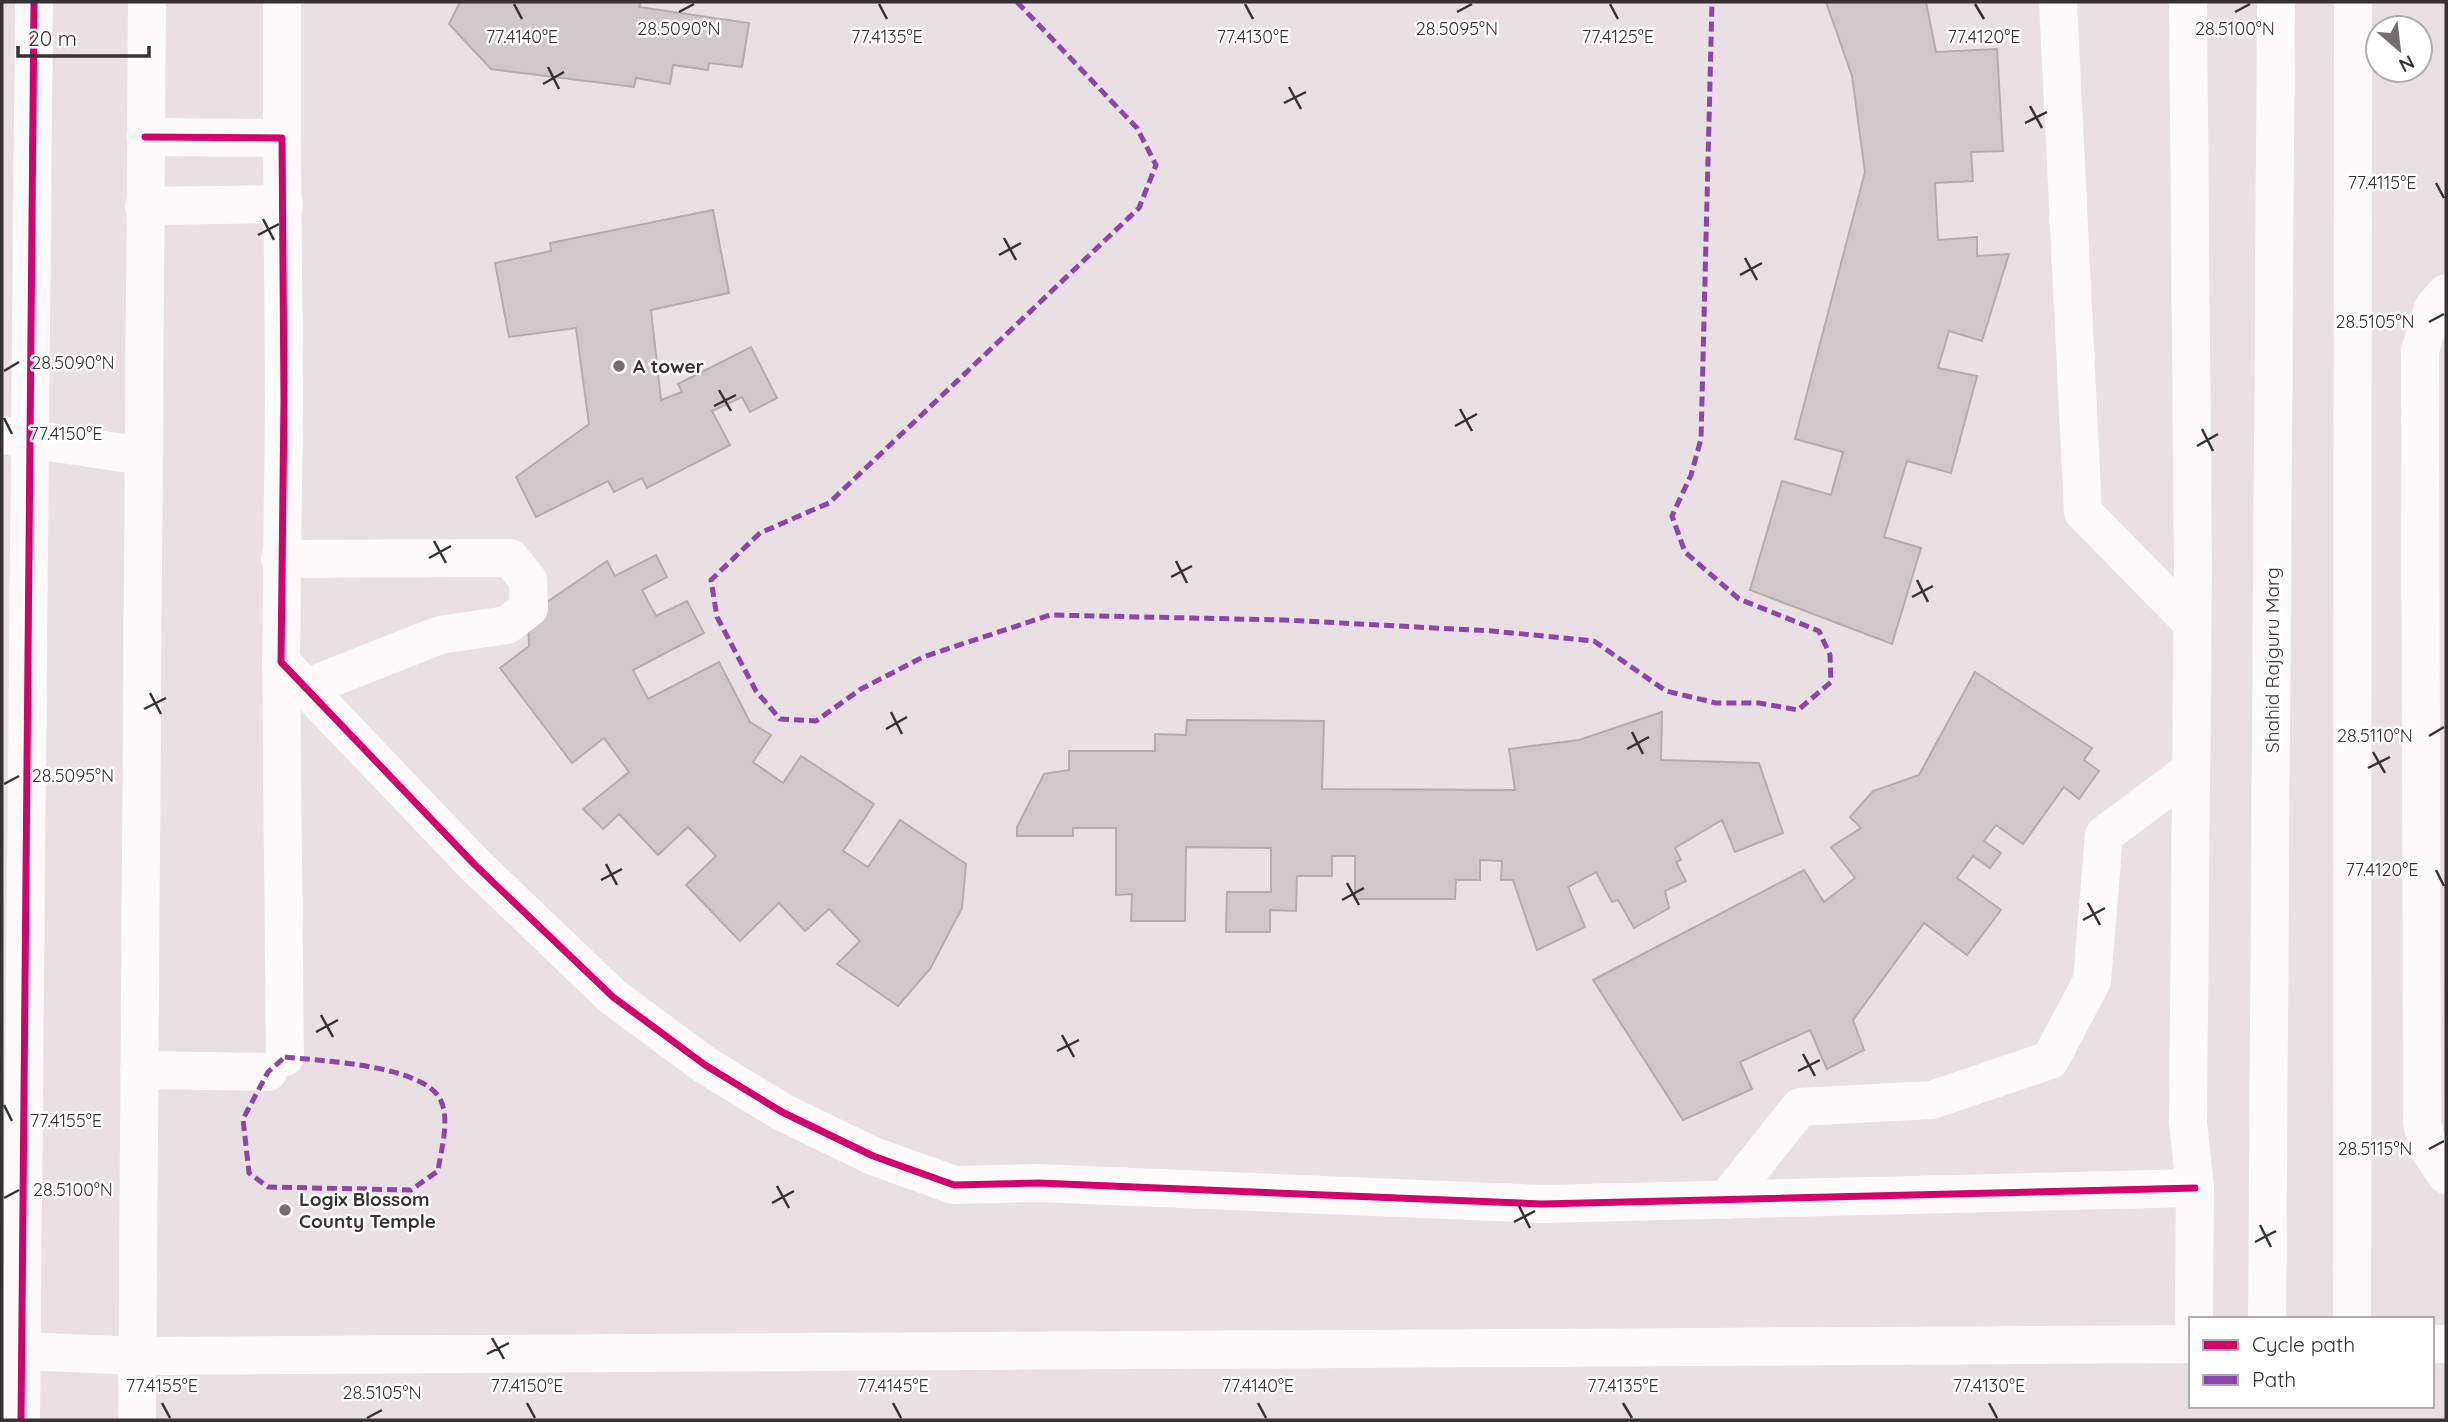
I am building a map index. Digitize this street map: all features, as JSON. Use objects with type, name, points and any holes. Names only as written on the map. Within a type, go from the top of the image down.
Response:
[{"type":"street","points":[[21,1420],[12,1350],[15,438],[34,2]]},
{"type":"street","points":[[137,1420],[147,2]]},
{"type":"street","points":[[139,1069],[276,1064],[292,676],[280,559],[284,399],[282,2]]},
{"type":"street","points":[[2058,2],[2083,512],[2192,623]]},
{"type":"street","points":[[2189,2],[2192,623],[2188,1122],[2195,1188],[2194,1317]]},
{"type":"street","name":"Shahid Rajguru Marg","points":[[2267,1317],[2276,2]]},
{"type":"street","points":[[2352,1317],[2353,2]]},
{"type":"street","points":[[145,137],[282,138]]},
{"type":"street","points":[[144,206],[284,204]]},
{"type":"street","points":[[2446,293],[2433,308],[2420,351],[2420,406],[2421,1123],[2428,1148],[2446,1175]]},
{"type":"street","points":[[15,438],[143,456]]},
{"type":"street","points":[[280,559],[510,558],[528,580],[529,608],[507,625],[440,635],[292,676]]},
{"type":"street","points":[[292,676],[475,865],[613,997],[705,1065],[782,1112],[873,1156],[954,1185],[1039,1183],[1542,1204],[2195,1188]]},
{"type":"street","points":[[1726,1200],[1800,1107],[1932,1100],[2050,1060],[2092,981],[2104,835],[2191,770]]},
{"type":"street","points":[[12,1350],[137,1356],[2189,1344]]},
{"type":"building","points":[[460,2],[641,2],[639,7],[749,23],[742,67],[709,63],[708,70],[673,65],[670,84],[636,78],[634,87],[491,69],[449,24]]},
{"type":"building","points":[[1826,2],[1926,2],[1936,52],[1997,49],[2003,151],[1971,152],[1973,181],[1935,183],[1938,240],[1977,237],[1977,256],[2009,254],[1982,341],[1949,331],[1938,368],[1977,376],[1951,473],[1907,461],[1884,537],[1921,548],[1892,644],[1750,590],[1782,481],[1831,495],[1843,452],[1795,439],[1865,172],[1852,76]]},
{"type":"building","name":"A tower","points":[[713,210],[729,293],[651,310],[661,400],[682,392],[678,384],[751,347],[777,398],[750,412],[742,397],[712,411],[730,445],[647,488],[642,478],[614,492],[608,481],[536,517],[516,477],[589,424],[576,328],[509,337],[495,263],[551,251],[550,243]]},
{"type":"building","points":[[656,555],[667,577],[642,590],[656,616],[687,601],[704,633],[633,670],[648,699],[719,662],[750,722],[771,735],[753,762],[783,783],[801,756],[874,804],[843,851],[868,867],[900,820],[966,864],[962,908],[930,969],[898,1006],[837,964],[860,941],[829,909],[805,931],[779,903],[740,941],[686,885],[716,856],[688,827],[658,855],[619,814],[603,829],[583,809],[629,772],[604,738],[572,763],[500,668],[529,646],[528,615],[607,561],[615,576]]},
{"type":"building","points":[[1975,672],[2092,748],[2084,760],[2099,771],[2079,799],[2064,787],[2023,844],[1996,825],[1984,841],[2001,853],[1990,868],[1973,856],[1957,878],[2001,910],[1967,955],[1924,923],[1853,1020],[1864,1050],[1827,1069],[1810,1030],[1740,1062],[1752,1089],[1683,1120],[1593,980],[1804,870],[1824,902],[1855,878],[1831,847],[1861,828],[1850,817],[1873,791],[1919,775]]},
{"type":"building","points":[[1662,712],[1661,760],[1759,763],[1783,833],[1735,852],[1722,820],[1675,848],[1681,860],[1676,862],[1686,881],[1665,891],[1669,908],[1634,928],[1618,900],[1612,902],[1596,872],[1568,887],[1585,927],[1537,950],[1513,880],[1501,880],[1502,861],[1480,860],[1480,880],[1456,880],[1455,899],[1355,899],[1355,856],[1332,856],[1332,876],[1297,876],[1296,911],[1270,910],[1270,932],[1226,932],[1227,892],[1271,892],[1271,848],[1186,847],[1185,921],[1131,921],[1132,894],[1116,895],[1116,828],[1073,828],[1073,836],[1017,836],[1017,827],[1044,774],[1069,770],[1069,751],[1155,751],[1155,734],[1186,735],[1187,720],[1324,721],[1322,789],[1515,790],[1509,749],[1579,740]]},
{"type":"marked path","points":[[1017,2],[1137,128],[1156,165],[1139,208],[829,503],[760,533],[711,580],[717,617],[756,691],[780,719],[816,721],[861,689],[923,657],[1050,615],[1285,620],[1492,631],[1594,641],[1666,691],[1716,703],[1759,703],[1798,710],[1831,682],[1830,655],[1819,631],[1739,599],[1685,552],[1672,516],[1691,475],[1701,439],[1712,2]]},
{"type":"marked path","points":[[285,1057],[346,1063],[395,1072],[431,1089],[441,1101],[445,1117],[438,1171],[411,1190],[268,1187],[249,1173],[243,1119],[268,1072],[285,1057]]},
{"type":"cycle path","points":[[21,1420],[34,2]]},
{"type":"cycle path","points":[[145,137],[282,138],[284,399],[281,662],[475,865],[613,997],[705,1065],[782,1112],[873,1156],[954,1185],[1039,1183],[1542,1204],[2195,1188]]},
{"type":"place","name":"A tower","points":[[619,366]]},
{"type":"place","name":"Logix Blossom County Temple","points":[[285,1210]]}]
